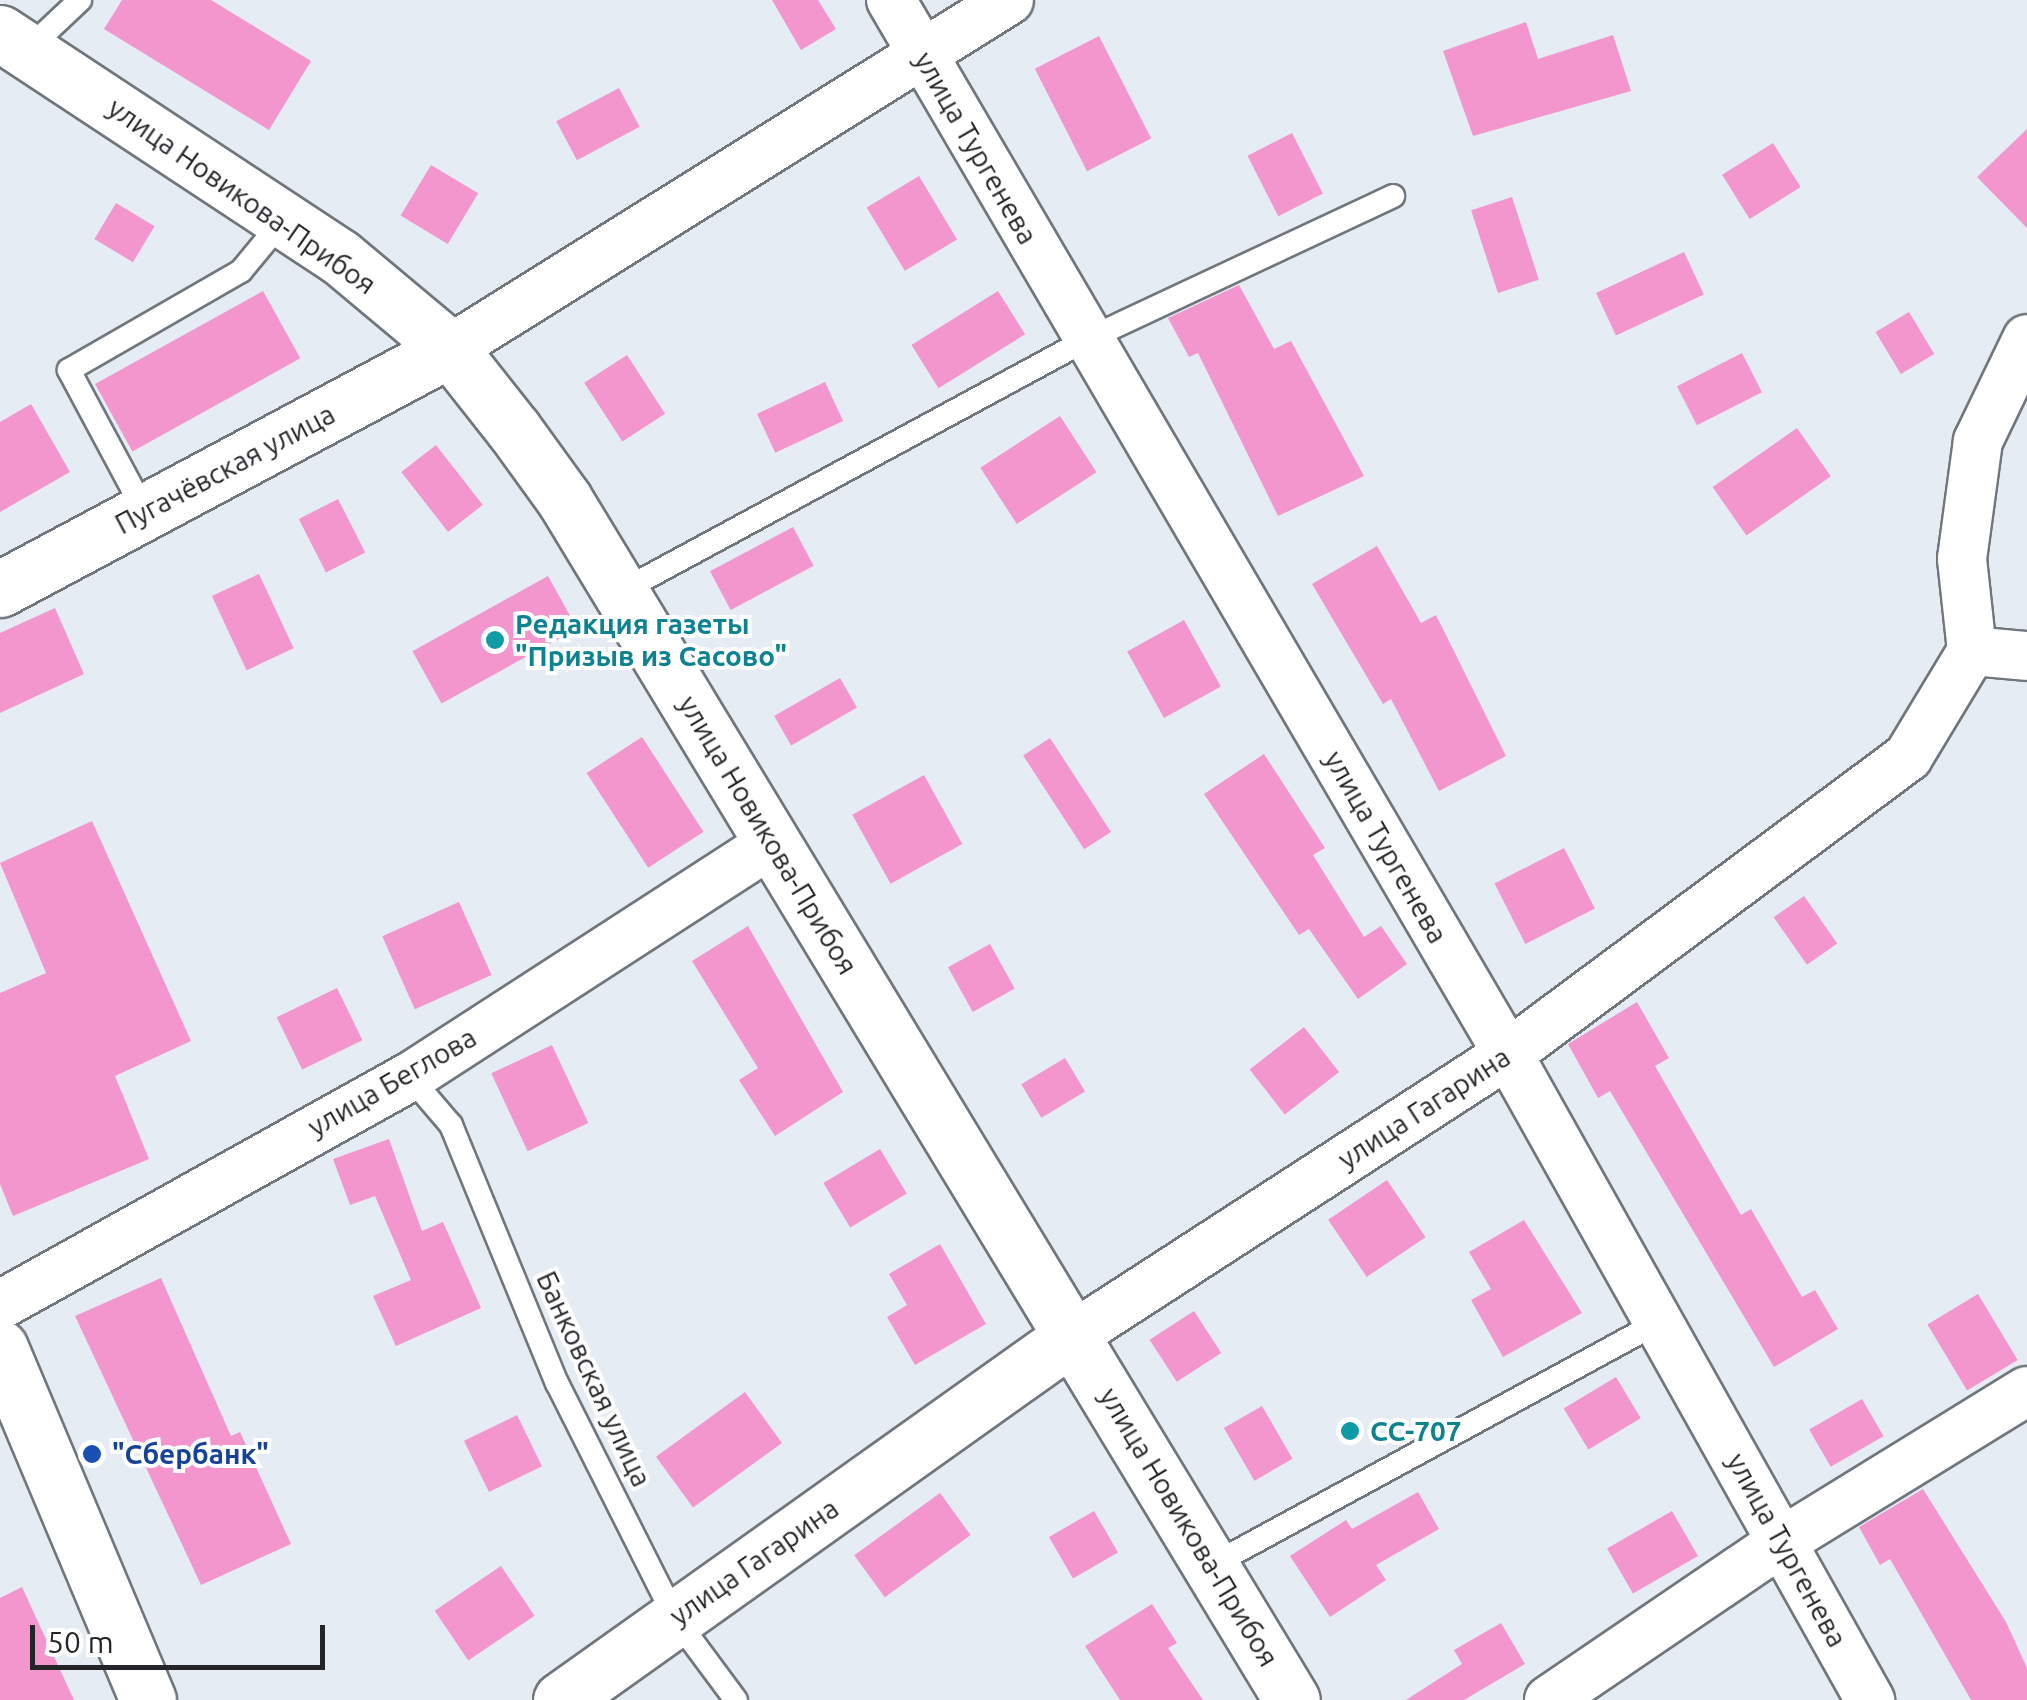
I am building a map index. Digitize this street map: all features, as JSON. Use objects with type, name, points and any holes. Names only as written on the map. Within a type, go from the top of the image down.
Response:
[{"type":"street","name":"улица Тургенева","points":[[891,0],[1508,1054],[1870,1700]]},
{"type":"street","points":[[450,349],[1008,0]]},
{"type":"street","name":"улица Новикова-Прибоя","points":[[14,41],[284,219],[450,349],[564,499],[1292,1700]]},
{"type":"street","points":[[2027,338],[1978,441],[1962,559],[1972,651],[2027,656]]},
{"type":"street","name":"Пугачёвская улица","points":[[0,589],[450,349]]},
{"type":"street","name":"улица Гагарина","points":[[561,1700],[1074,1335],[1508,1054],[1908,757],[1972,651]]},
{"type":"street","name":"улица Беглова","points":[[0,1304],[410,1077],[772,842]]},
{"type":"street","points":[[0,1348],[148,1700]]},
{"type":"street","points":[[1549,1700],[1783,1540],[2027,1391]]},
{"type":"lane","points":[[14,41],[80,0]]},
{"type":"lane","points":[[620,592],[1088,338],[1393,196]]},
{"type":"lane","points":[[144,512],[69,370],[241,271],[284,219]]},
{"type":"lane","name":"Банковская улица","points":[[410,1077],[451,1126],[557,1382],[675,1618],[736,1700]]},
{"type":"lane","points":[[1212,1564],[1659,1322]]},
{"type":"building","points":[[122,0],[211,0],[311,61],[269,130],[104,29]]},
{"type":"building","points":[[772,0],[818,0],[836,29],[801,50]]},
{"type":"building","points":[[1526,22],[1538,59],[1613,35],[1631,91],[1473,136],[1443,51]]},
{"type":"building","points":[[1099,36],[1151,138],[1087,171],[1035,69]]},
{"type":"building","points":[[619,88],[640,127],[577,160],[556,121]]},
{"type":"building","points":[[2027,129],[2027,228],[1977,177]]},
{"type":"building","points":[[1292,133],[1323,194],[1278,216],[1247,156]]},
{"type":"building","points":[[1773,143],[1801,187],[1750,219],[1722,175]]},
{"type":"building","points":[[431,165],[478,193],[448,244],[401,216]]},
{"type":"building","points":[[919,176],[957,239],[905,271],[867,207]]},
{"type":"building","points":[[1512,197],[1539,280],[1498,293],[1471,210]]},
{"type":"building","points":[[116,203],[155,226],[133,262],[94,239]]},
{"type":"building","points":[[1684,252],[1704,295],[1616,336],[1596,293]]},
{"type":"building","points":[[1239,285],[1274,349],[1291,341],[1364,476],[1278,516],[1198,353],[1189,357],[1168,318]]},
{"type":"building","points":[[263,291],[300,358],[132,451],[95,384]]},
{"type":"building","points":[[998,291],[1025,334],[939,388],[911,345]]},
{"type":"building","points":[[1909,312],[1934,354],[1901,374],[1876,332]]},
{"type":"building","points":[[1742,353],[1762,392],[1697,425],[1677,386]]},
{"type":"building","points":[[627,355],[665,414],[622,441],[584,383]]},
{"type":"building","points":[[825,382],[843,421],[775,453],[757,414]]},
{"type":"building","points":[[31,404],[70,472],[0,512],[0,422]]},
{"type":"building","points":[[1060,416],[1096,472],[1017,524],[980,468]]},
{"type":"building","points":[[1797,428],[1831,476],[1746,535],[1713,487]]},
{"type":"building","points":[[436,445],[483,505],[448,532],[401,472]]},
{"type":"building","points":[[338,499],[365,552],[326,572],[299,519]]},
{"type":"building","points":[[793,527],[814,566],[731,610],[710,571]]},
{"type":"building","points":[[1377,546],[1421,623],[1436,615],[1506,756],[1439,791],[1391,699],[1383,704],[1312,584]]},
{"type":"building","points":[[259,574],[294,648],[247,670],[212,596]]},
{"type":"building","name":"Редакция газеты \"Призыв из Сасово\"","points":[[548,576],[577,628],[442,704],[412,651]]},
{"type":"building","points":[[55,608],[84,674],[0,713],[0,633]]},
{"type":"building","points":[[1184,620],[1221,686],[1164,718],[1127,652]]},
{"type":"building","points":[[840,678],[857,707],[791,745],[774,716]]},
{"type":"building","points":[[642,737],[704,832],[648,868],[587,773]]},
{"type":"building","points":[[1050,738],[1111,832],[1084,849],[1023,755]]},
{"type":"building","points":[[1264,754],[1325,848],[1313,855],[1364,937],[1381,926],[1407,964],[1358,999],[1309,929],[1299,935],[1204,794]]},
{"type":"building","points":[[924,775],[962,844],[891,884],[852,815]]},
{"type":"building","points":[[92,821],[191,1041],[115,1076],[149,1159],[13,1216],[0,1184],[0,993],[46,973],[0,863]]},
{"type":"building","points":[[1564,848],[1595,909],[1525,944],[1495,883]]},
{"type":"building","points":[[1804,896],[1837,944],[1807,965],[1774,917]]},
{"type":"building","points":[[459,902],[492,975],[415,1009],[382,936]]},
{"type":"building","points":[[748,926],[843,1092],[775,1136],[739,1080],[758,1068],[692,961]]},
{"type":"building","points":[[990,944],[1015,989],[973,1012],[948,967]]},
{"type":"building","points":[[337,988],[362,1040],[302,1070],[277,1017]]},
{"type":"building","points":[[1637,1002],[1669,1058],[1655,1066],[1741,1215],[1751,1209],[1802,1297],[1815,1290],[1838,1329],[1774,1367],[1610,1091],[1598,1098],[1568,1044]]},
{"type":"building","points":[[1304,1027],[1339,1072],[1285,1114],[1250,1069]]},
{"type":"building","points":[[552,1045],[588,1123],[528,1151],[491,1073]]},
{"type":"building","points":[[1065,1058],[1085,1091],[1041,1118],[1021,1084]]},
{"type":"building","points":[[389,1139],[422,1231],[443,1222],[481,1308],[396,1346],[373,1296],[411,1280],[375,1196],[350,1205],[333,1159]]},
{"type":"building","points":[[880,1149],[907,1194],[850,1228],[823,1183]]},
{"type":"building","points":[[1387,1180],[1426,1237],[1367,1277],[1328,1220]]},
{"type":"building","points":[[1524,1220],[1582,1313],[1503,1357],[1471,1300],[1491,1289],[1469,1252]]},
{"type":"building","points":[[940,1244],[986,1324],[915,1365],[887,1317],[907,1305],[889,1274]]},
{"type":"building","points":[[161,1278],[231,1436],[240,1432],[291,1544],[201,1585],[75,1316]]},
{"type":"building","points":[[1978,1294],[2018,1360],[1967,1390],[1927,1324]]},
{"type":"building","points":[[1194,1311],[1221,1353],[1177,1382],[1150,1340]]},
{"type":"building","points":[[1616,1377],[1641,1418],[1588,1450],[1564,1408]]},
{"type":"building","points":[[745,1392],[782,1443],[693,1508],[656,1457]]},
{"type":"building","points":[[1862,1399],[1884,1436],[1831,1467],[1809,1430]]},
{"type":"building","points":[[1262,1406],[1292,1459],[1254,1481],[1224,1428]]},
{"type":"building","points":[[517,1415],[542,1466],[489,1492],[464,1441]]},
{"type":"building","points":[[1923,1489],[2006,1622],[2027,1668],[2027,1700],[1971,1700],[1890,1559],[1880,1565],[1859,1527]]},
{"type":"building","points":[[1418,1492],[1439,1529],[1376,1565],[1386,1580],[1330,1617],[1290,1556],[1346,1520],[1352,1529]]},
{"type":"building","points":[[940,1493],[971,1535],[885,1597],[854,1555]]},
{"type":"building","points":[[1094,1511],[1118,1553],[1073,1579],[1049,1537]]},
{"type":"building","points":[[1672,1511],[1698,1556],[1633,1594],[1607,1548]]},
{"type":"building","points":[[501,1566],[535,1616],[468,1660],[435,1611]]},
{"type":"building","points":[[22,1587],[74,1700],[0,1700],[0,1598]]},
{"type":"building","points":[[1152,1604],[1177,1643],[1168,1648],[1203,1700],[1120,1700],[1085,1646]]},
{"type":"building","points":[[1501,1623],[1525,1664],[1464,1700],[1406,1700],[1462,1664],[1454,1650]]},
{"type":"place","name":"Редакция газеты \"Призыв из Сасово\"","points":[[495,640]]},
{"type":"place","name":"СС-707","points":[[1350,1431]]},
{"type":"place","name":"\"Сбербанк\"","points":[[92,1454]]}]
